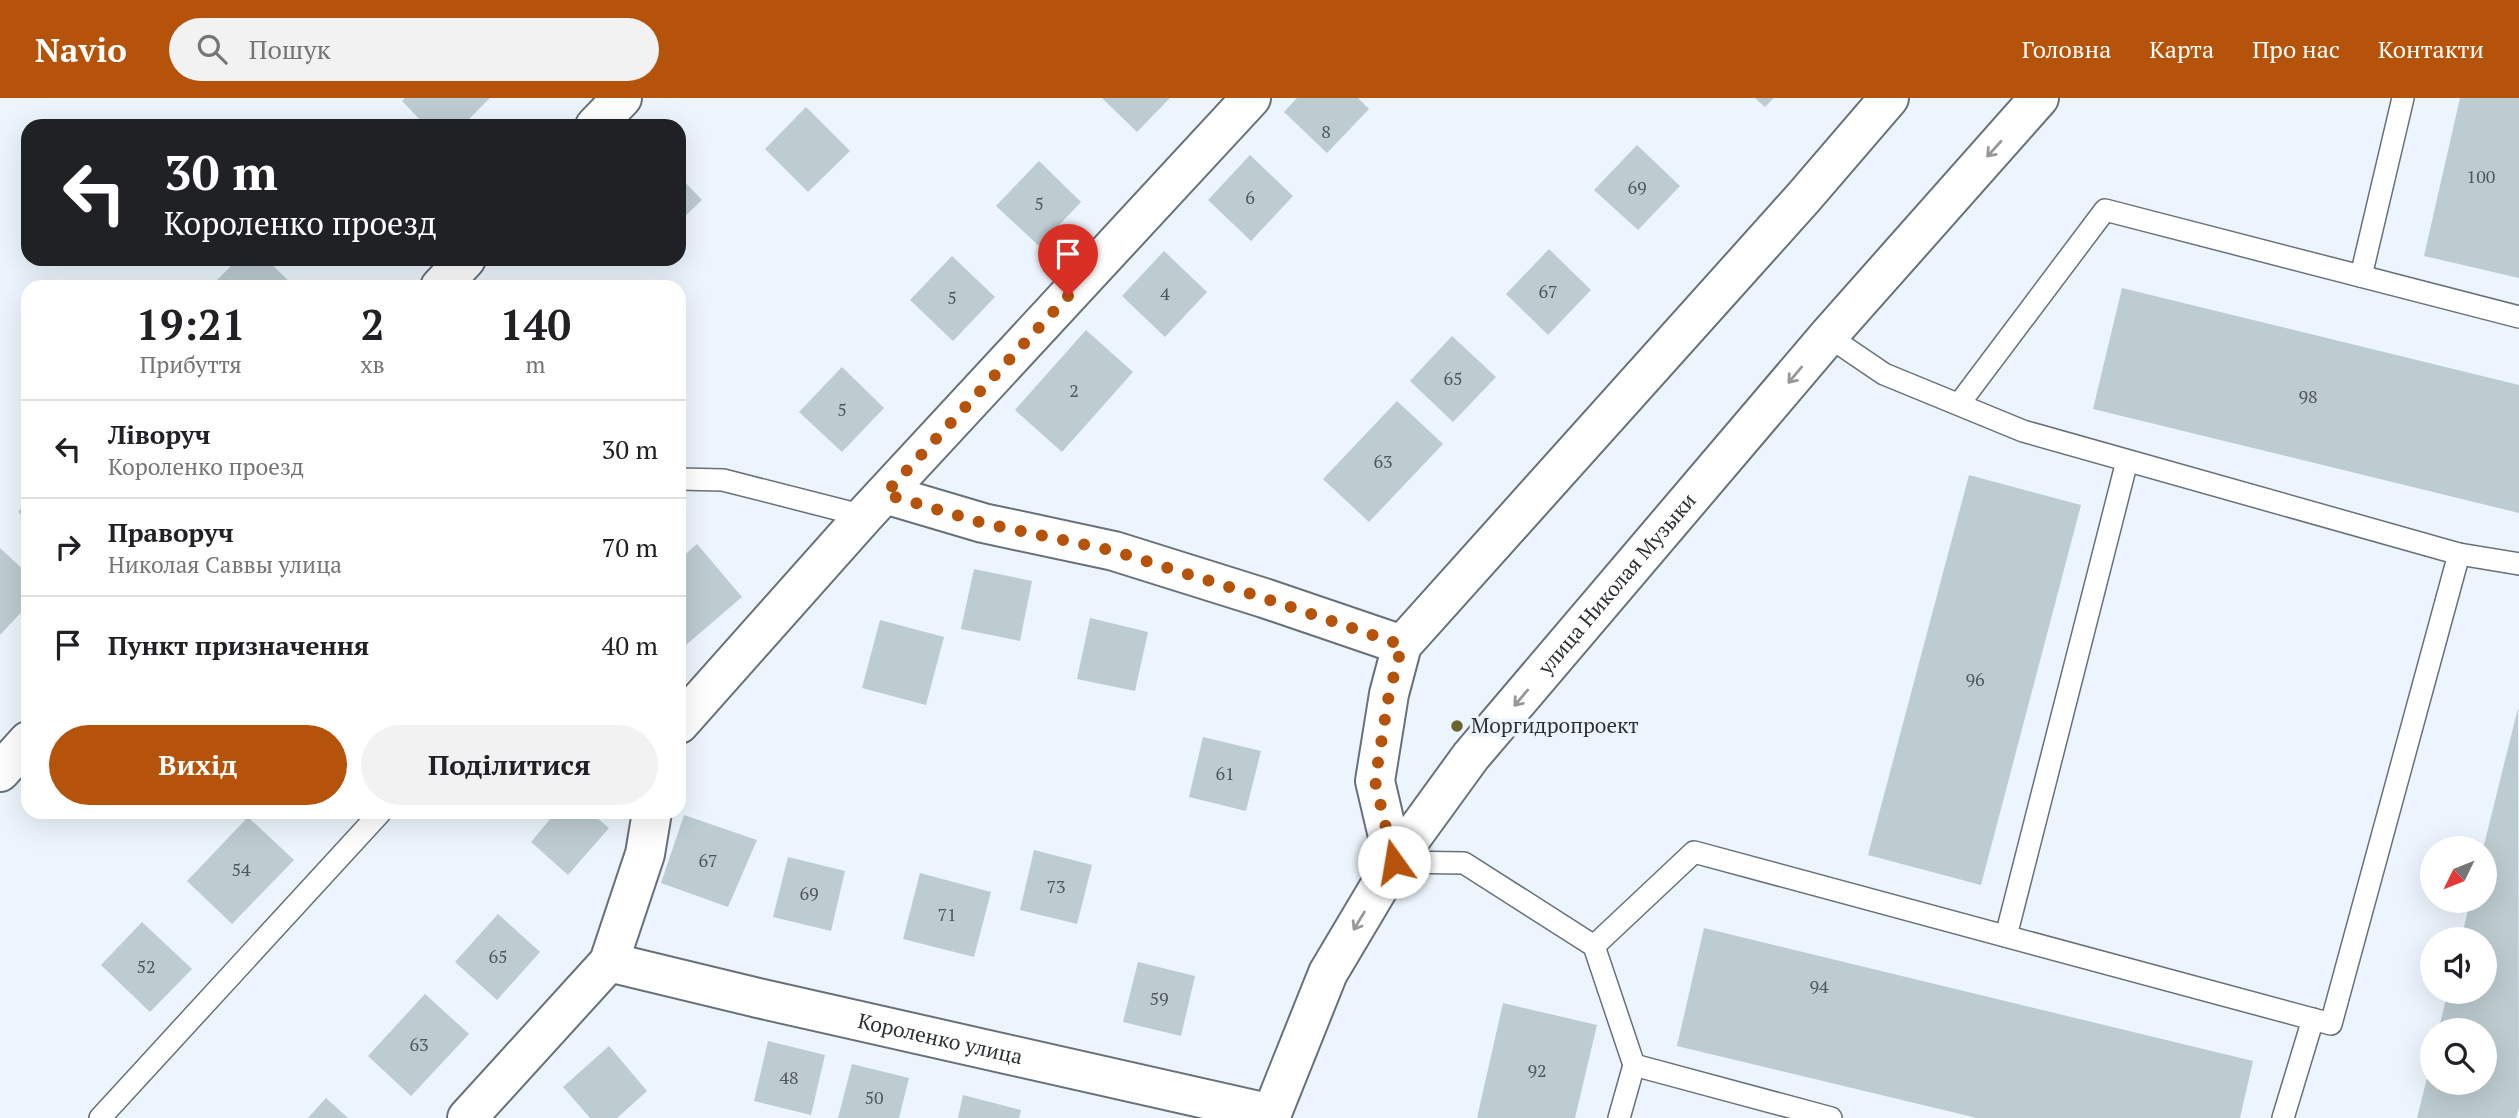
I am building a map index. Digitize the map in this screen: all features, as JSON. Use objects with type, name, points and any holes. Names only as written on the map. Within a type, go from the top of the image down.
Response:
[{"type":"street","points":[[602,119],[622,98]]},
{"type":"street","points":[[686,716],[874,505],[1251,98]]},
{"type":"street","points":[[1394,862],[1375,781],[1389,694],[1402,645],[1804,197],[1889,98]]},
{"type":"street","name":"улица Николая Музыки","points":[[1271,1116],[1328,973],[1394,862],[1471,756],[1828,336],[2039,98]]},
{"type":"street","points":[[446,280],[460,266]]},
{"type":"street","points":[[874,505],[983,523],[1114,551],[1402,645]]},
{"type":"street","points":[[0,772],[21,749]]},
{"type":"street","points":[[467,1118],[609,962],[645,854],[651,819]]},
{"type":"street","name":"Короленко улица","points":[[609,962],[1271,1116]]},
{"type":"lane","points":[[2361,276],[2403,98]]},
{"type":"lane","points":[[1959,404],[2105,210],[2519,317]]},
{"type":"lane","points":[[1828,336],[1884,374],[2023,431],[2459,554],[2519,564]]},
{"type":"lane","points":[[2006,936],[2127,461]]},
{"type":"lane","points":[[686,479],[723,480],[874,505]]},
{"type":"lane","points":[[1594,946],[1694,852],[2331,1024],[2459,554]]},
{"type":"lane","points":[[100,1118],[375,819]]},
{"type":"lane","points":[[1394,862],[1464,863],[1594,946],[1634,1065],[1619,1118]]},
{"type":"lane","points":[[2283,1118],[2313,1019]]},
{"type":"lane","points":[[1634,1065],[1831,1118]]},
{"type":"building","points":[[405,98],[490,98],[469,119],[419,119],[402,101]]},
{"type":"building","points":[[1102,98],[1170,98],[1137,132]]},
{"type":"building","points":[[1297,98],[1358,98],[1369,109],[1327,153],[1284,112]]},
{"type":"building","points":[[1755,98],[1774,98],[1765,107]]},
{"type":"building","points":[[2460,98],[2519,98],[2519,278],[2424,256]]},
{"type":"building","points":[[806,107],[850,151],[808,192],[765,149]]},
{"type":"building","points":[[1637,145],[1680,186],[1638,230],[1594,190]]},
{"type":"building","points":[[1250,155],[1293,196],[1251,241],[1208,200]]},
{"type":"building","points":[[1039,161],[1081,202],[1039,246],[996,206]]},
{"type":"building","points":[[686,183],[702,200],[686,215]]},
{"type":"building","points":[[1549,249],[1591,290],[1548,335],[1506,294]]},
{"type":"building","points":[[1164,251],[1207,292],[1165,337],[1122,296]]},
{"type":"building","points":[[952,256],[995,297],[953,341],[910,300]]},
{"type":"building","points":[[231,266],[273,266],[288,280],[217,280]]},
{"type":"building","points":[[2122,288],[2519,385],[2519,513],[2093,409]]},
{"type":"building","points":[[1086,330],[1133,372],[1062,452],[1015,410]]},
{"type":"building","points":[[1452,336],[1496,377],[1453,422],[1410,381]]},
{"type":"building","points":[[842,367],[884,408],[842,452],[799,412]]},
{"type":"building","points":[[1397,401],[1443,444],[1369,522],[1323,479]]},
{"type":"building","points":[[1969,475],[2081,505],[1981,885],[1868,855]]},
{"type":"building","points":[[697,544],[742,597],[686,645],[686,554]]},
{"type":"building","points":[[0,548],[21,568],[21,612],[0,635]]},
{"type":"building","points":[[974,569],[1032,581],[1020,641],[961,629]]},
{"type":"building","points":[[1090,618],[1148,632],[1135,691],[1077,679]]},
{"type":"building","points":[[880,620],[944,637],[926,705],[862,688]]},
{"type":"building","points":[[2518,708],[2519,1108],[2516,1118],[2417,1118],[2423,1095],[2497,1095],[2497,1018],[2441,1018],[2445,1004],[2497,1004],[2497,927],[2464,927],[2467,914],[2497,914],[2497,836],[2486,836]]},
{"type":"building","points":[[1203,737],[1261,751],[1246,811],[1189,797]]},
{"type":"building","points":[[686,816],[757,840],[728,907],[661,883]]},
{"type":"building","points":[[246,819],[250,819],[294,860],[232,924],[187,881]]},
{"type":"building","points":[[550,819],[598,819],[609,828],[568,875],[531,842]]},
{"type":"building","points":[[1034,850],[1092,865],[1077,924],[1020,910]]},
{"type":"building","points":[[788,857],[845,871],[831,931],[773,917]]},
{"type":"building","points":[[920,873],[991,892],[974,957],[903,939]]},
{"type":"building","points":[[498,914],[540,952],[497,1000],[455,962]]},
{"type":"building","points":[[142,922],[192,969],[150,1012],[101,965]]},
{"type":"building","points":[[1704,928],[2253,1061],[2240,1118],[1977,1118],[1677,1046]]},
{"type":"building","points":[[1138,962],[1195,976],[1181,1036],[1123,1022]]},
{"type":"building","points":[[425,994],[469,1034],[411,1096],[368,1056]]},
{"type":"building","points":[[1503,1003],[1597,1025],[1575,1118],[1477,1118]]},
{"type":"building","points":[[768,1041],[825,1055],[811,1115],[754,1101]]},
{"type":"building","points":[[609,1046],[647,1091],[617,1118],[590,1118],[563,1087]]},
{"type":"building","points":[[852,1064],[909,1078],[899,1118],[838,1118]]},
{"type":"building","points":[[963,1095],[1021,1110],[1019,1118],[958,1118]]},
{"type":"building","points":[[326,1098],[348,1118],[308,1118]]},
{"type":"place","name":"Моргидропроект","points":[[1457,726]]},
{"type":"route","points":[[1068,296],[885,494],[983,523],[1114,551],[1402,645],[1389,694],[1375,781],[1394,862]]}]
